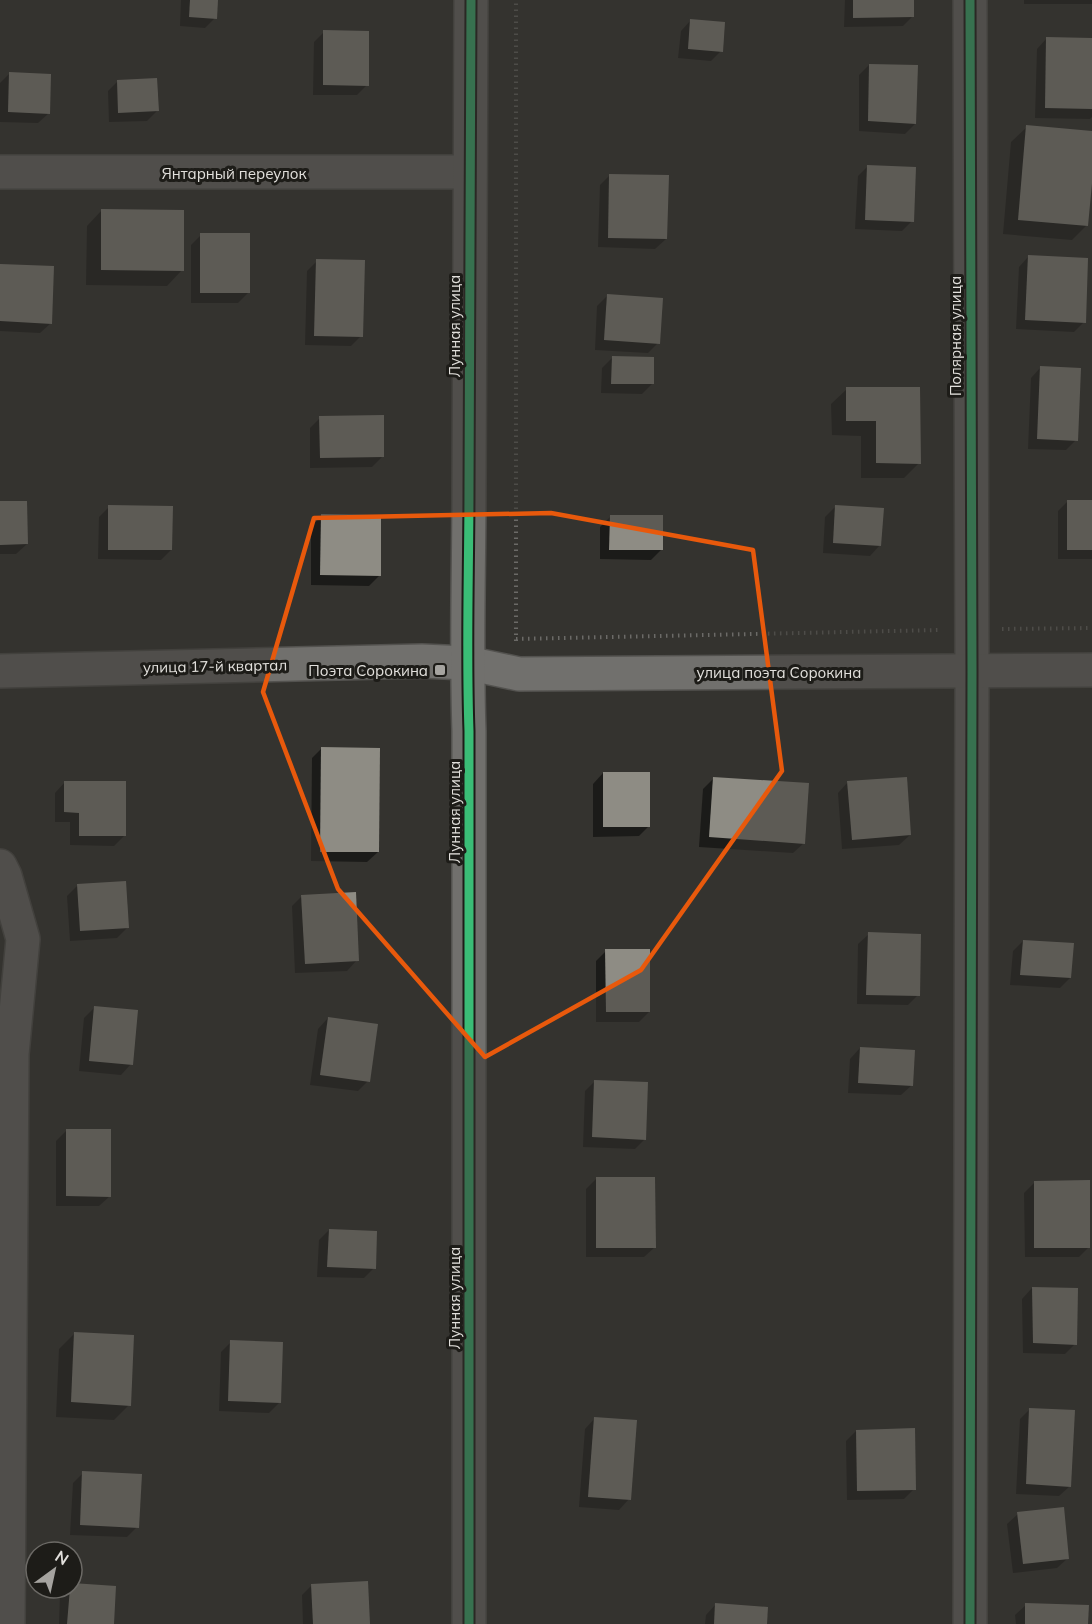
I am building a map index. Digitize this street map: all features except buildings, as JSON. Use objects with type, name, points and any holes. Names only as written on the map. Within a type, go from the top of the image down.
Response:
[{"type":"street","name":"Лунная улица","points":[[469,1624],[469,731],[467,663],[471,0]]},
{"type":"street","name":"Полярная улица","points":[[970,0],[972,671],[970,1624]]},
{"type":"street","name":"Янтарный переулок","points":[[0,172],[469,172]]},
{"type":"street","name":"улица 17-й квартал","points":[[2,674],[422,661],[467,663]]},
{"type":"street","name":"улица поэта Сорокина","points":[[467,663],[519,674],[1092,670]]},
{"type":"street","points":[[0,866],[23,939],[12,1054],[8,1624]]},
{"type":"path","points":[[516,0],[515,639],[519,674]]},
{"type":"path","points":[[515,639],[1092,628]]},
{"type":"highlighted area","points":[[551,513],[753,550],[782,771],[641,970],[485,1057],[338,889],[263,692],[314,518]]},
{"type":"cycle path","points":[[469,1624],[468,639],[471,0]]},
{"type":"cycle path","points":[[970,0],[972,671],[970,1624]]},
{"type":"place","name":"Поэта Сорокина","points":[[440,670]]}]
